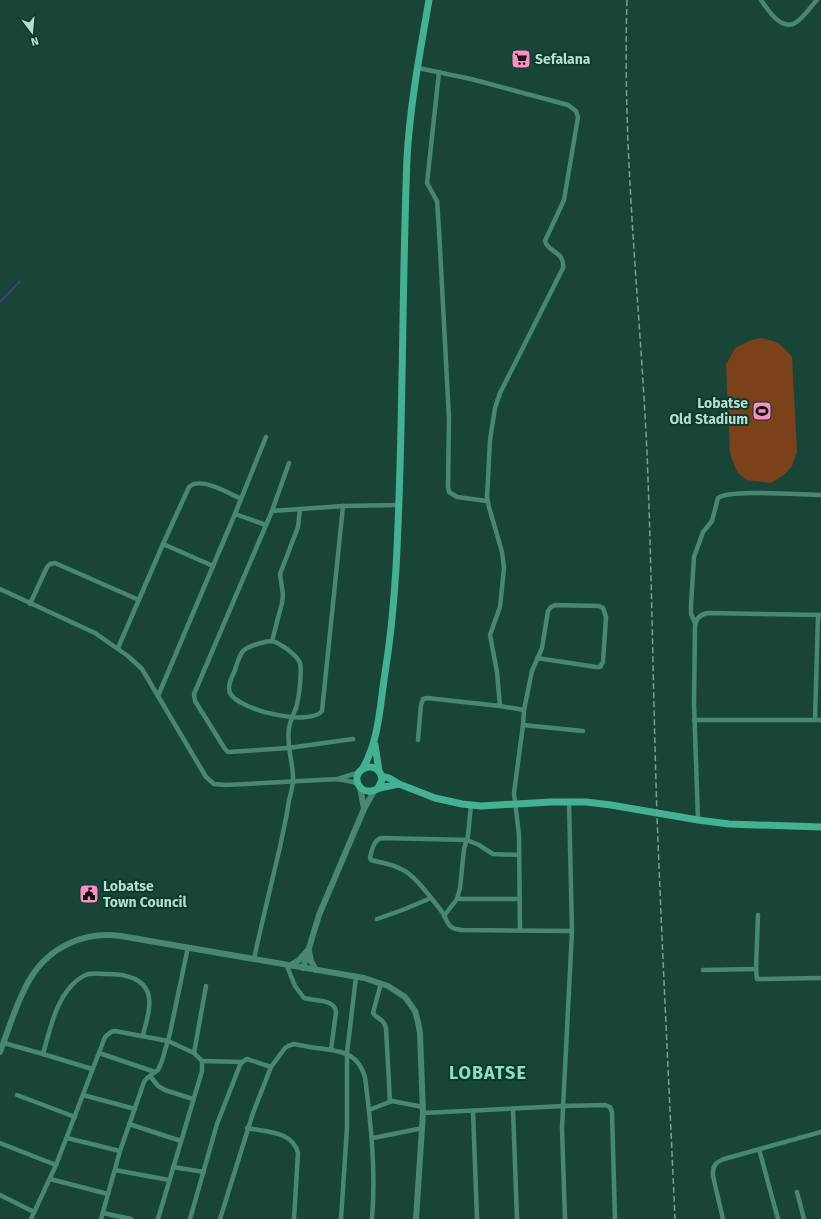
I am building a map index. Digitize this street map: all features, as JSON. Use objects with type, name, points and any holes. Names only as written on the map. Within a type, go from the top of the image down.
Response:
[{"type":"main road","points":[[399,784],[376,790],[364,790],[360,787],[357,781],[369,758],[375,741],[388,652],[397,555],[407,158],[409,127],[429,0]]},
{"type":"main road","points":[[375,741],[382,780],[376,790]]},
{"type":"main road","points":[[362,770],[369,767],[374,768],[399,784],[435,798],[471,805],[492,806],[569,801],[611,805],[698,820],[745,825],[821,827]]},
{"type":"street","points":[[761,0],[776,18],[788,25],[796,22],[816,0]]},
{"type":"street","points":[[418,68],[568,105],[576,111],[578,117],[564,200],[545,241],[546,245],[560,256],[563,261],[563,268],[500,393],[495,408],[490,440],[487,501],[502,552],[504,568],[500,607],[490,635],[497,676],[500,706]]},
{"type":"street","points":[[438,72],[427,183],[437,201],[449,418],[448,487],[449,492],[457,497],[487,501]]},
{"type":"street","points":[[158,696],[266,437]]},
{"type":"street","points":[[289,462],[272,511],[194,694],[194,698],[226,751],[233,752],[288,748],[353,738]]},
{"type":"street","points":[[118,648],[163,544],[192,484],[199,482],[206,484],[241,499]]},
{"type":"street","points":[[698,820],[693,684],[695,623],[691,614],[695,552],[703,532],[712,521],[718,498],[725,495],[749,494],[821,495]]},
{"type":"street","points":[[272,511],[343,506],[399,505]]},
{"type":"street","points":[[254,960],[293,782],[288,748],[289,726],[291,718],[298,701],[300,671],[298,658],[288,649],[272,642],[249,647],[244,650],[230,681],[231,695],[237,700],[258,710],[291,718],[316,715],[320,713],[323,707],[343,506]]},
{"type":"street","points":[[272,642],[283,595],[280,574],[298,527],[300,509]]},
{"type":"street","points":[[235,514],[266,525]]},
{"type":"street","points":[[163,544],[213,566]]},
{"type":"street","points":[[30,604],[47,567],[50,564],[55,563],[139,600]]},
{"type":"street","points":[[0,589],[30,604],[86,628],[118,648],[136,662],[142,669],[210,781],[214,784],[226,785],[338,779],[353,782],[360,787],[364,809]]},
{"type":"street","points":[[520,930],[519,855],[514,793],[524,710],[532,671],[537,658],[542,648],[548,611],[551,607],[599,606],[603,608],[606,617],[602,666],[596,667],[537,658]]},
{"type":"street","points":[[695,623],[700,616],[707,613],[819,615],[815,720]]},
{"type":"street","points":[[418,740],[421,705],[423,699],[431,698],[524,710]]},
{"type":"street","points":[[694,720],[821,720]]},
{"type":"street","points":[[523,725],[583,732]]},
{"type":"street","points":[[338,779],[362,770]]},
{"type":"street","points":[[303,968],[319,914],[364,809],[376,790]]},
{"type":"street","points":[[565,1219],[562,1128],[568,1034],[572,931],[569,801]]},
{"type":"street","points":[[444,916],[457,899],[460,888],[471,805]]},
{"type":"street","points":[[519,855],[493,854],[479,845],[467,840],[378,838],[370,858],[402,869],[416,881],[431,898],[444,916],[449,927],[456,930],[572,931]]},
{"type":"street","points":[[377,919],[431,898]]},
{"type":"street","points":[[457,899],[520,899]]},
{"type":"street","points":[[758,915],[756,978],[758,980],[821,978]]},
{"type":"street","points":[[0,1052],[30,978],[44,961],[54,952],[67,943],[89,936],[109,934],[356,977],[381,983],[397,991],[410,1004],[417,1017],[420,1032],[423,1128],[416,1219]]},
{"type":"street","points":[[101,1219],[120,1151],[144,1082],[160,1067],[168,1041],[188,947]]},
{"type":"street","points":[[287,966],[299,960],[308,950]]},
{"type":"street","points":[[308,950],[311,961],[316,970]]},
{"type":"street","points":[[287,966],[295,986],[304,998],[332,1004],[335,1007],[336,1012],[331,1050]]},
{"type":"street","points":[[703,970],[756,969]]},
{"type":"street","points":[[43,1054],[59,1004],[73,984],[88,974],[130,976],[144,985],[148,993],[149,1001],[143,1035]]},
{"type":"street","points":[[341,1219],[347,1128],[347,1053],[356,977]]},
{"type":"street","points":[[381,983],[373,1013],[375,1016],[383,1020],[386,1028],[390,1102]]},
{"type":"street","points":[[194,1053],[206,986]]},
{"type":"street","points":[[32,1219],[67,1138],[105,1037],[111,1032],[120,1031],[168,1041],[194,1053],[202,1061],[242,1062],[250,1059],[271,1067]]},
{"type":"street","points":[[4,1043],[92,1069]]},
{"type":"street","points":[[220,1219],[247,1128],[271,1067],[285,1048],[294,1044],[347,1053],[359,1062],[362,1068],[365,1077],[372,1138],[374,1189],[372,1219]]},
{"type":"street","points":[[99,1053],[155,1072]]},
{"type":"street","points":[[158,1219],[202,1071],[202,1061]]},
{"type":"street","points":[[190,1219],[217,1124],[242,1062]]},
{"type":"street","points":[[150,1076],[158,1086],[165,1090],[194,1099]]},
{"type":"street","points":[[17,1095],[75,1117]]},
{"type":"street","points":[[83,1095],[135,1109]]},
{"type":"street","points":[[369,1110],[390,1102],[399,1102],[423,1110],[473,1111],[605,1105],[610,1107],[612,1109],[615,1219]]},
{"type":"street","points":[[513,1109],[517,1219]]},
{"type":"street","points":[[473,1111],[477,1219]]},
{"type":"street","points":[[129,1124],[181,1141]]},
{"type":"street","points":[[247,1128],[279,1134],[291,1140],[296,1146],[298,1153],[294,1219]]},
{"type":"street","points":[[372,1138],[423,1128]]},
{"type":"street","points":[[723,1219],[713,1176],[714,1166],[716,1163],[724,1159],[821,1132]]},
{"type":"street","points":[[67,1138],[120,1151]]},
{"type":"street","points":[[0,1143],[56,1165]]},
{"type":"street","points":[[759,1149],[778,1219]]},
{"type":"street","points":[[173,1167],[204,1172]]},
{"type":"street","points":[[115,1170],[169,1180]]},
{"type":"street","points":[[50,1179],[108,1194]]},
{"type":"street","points":[[797,1192],[804,1219]]},
{"type":"street","points":[[0,1195],[34,1212]]},
{"type":"street","points":[[103,1213],[131,1219]]},
{"type":"shaded area","points":[[760,338],[770,340],[778,344],[792,357],[797,452],[792,466],[784,475],[771,483],[747,480],[739,474],[730,453],[726,365],[735,348],[749,341]]},
{"type":"waterway","points":[[0,302],[20,281]]},
{"type":"railway","points":[[627,0],[626,57],[629,170],[647,453],[657,815],[675,1219]]},
{"type":"place","name":"Sefalana","points":[[521,59]]},
{"type":"place","name":"Lobatse Old Stadium","points":[[762,411]]},
{"type":"place","name":"Lobatse Town Council","points":[[89,894]]},
{"type":"district","name":"LOBATSE","points":[[488,1073]]}]
